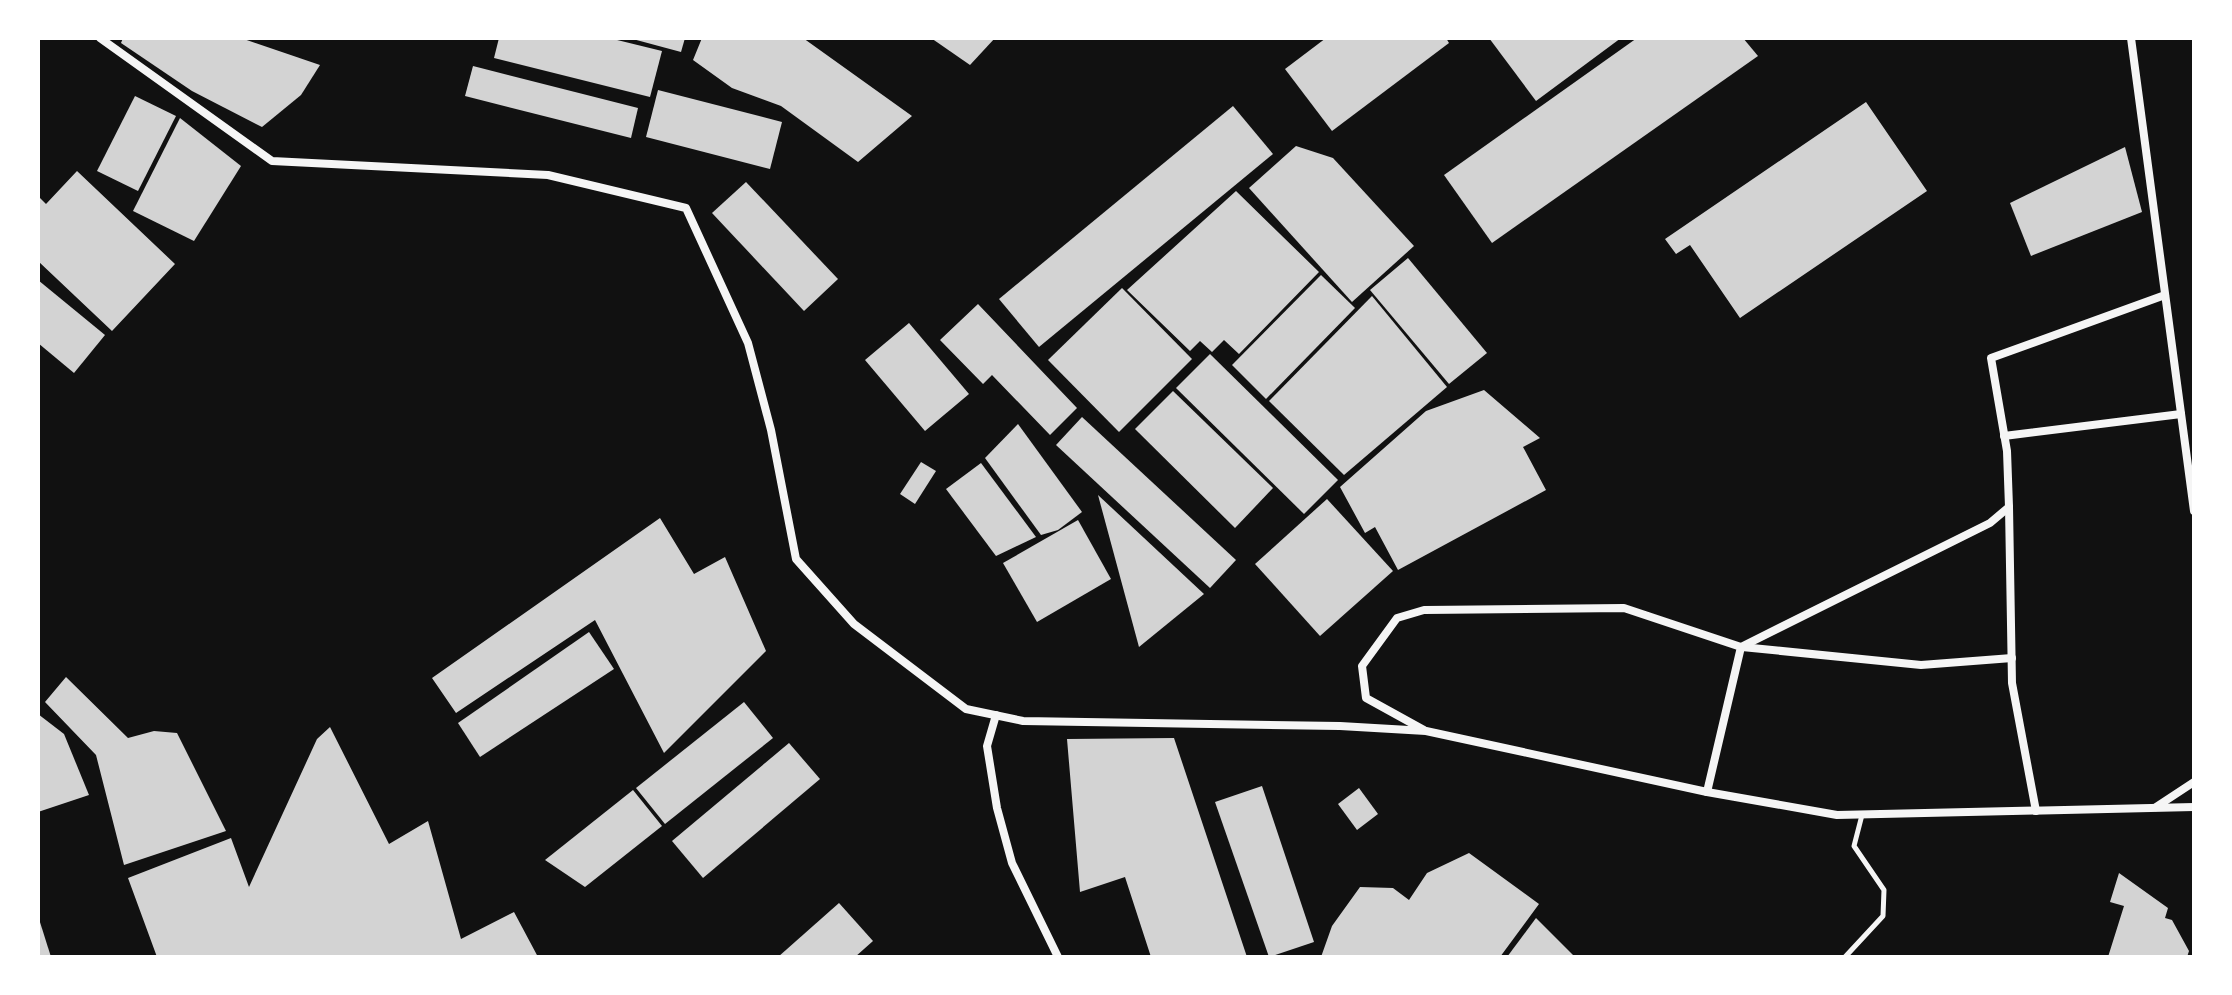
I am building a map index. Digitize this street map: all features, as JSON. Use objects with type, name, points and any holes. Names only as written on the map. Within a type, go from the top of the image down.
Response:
[{"type":"street","points":[[100,38],[272,161],[548,175],[686,208],[748,343],[771,430],[796,559],[854,624],[966,709],[1023,721],[1340,726],[1426,731],[1707,792],[1837,815],[2194,807]]},
{"type":"street","points":[[2131,38],[2194,511]]},
{"type":"street","points":[[2036,811],[2012,683],[2009,507],[2004,436],[1991,358],[2165,295]]},
{"type":"street","points":[[2004,436],[2181,414]]},
{"type":"street","points":[[1741,647],[1990,523],[2009,507]]},
{"type":"street","points":[[1426,731],[1366,698],[1362,666],[1397,618],[1424,610],[1624,608],[1741,647],[1921,665],[2012,658]]},
{"type":"street","points":[[1707,792],[1741,647]]},
{"type":"street","points":[[996,715],[987,746],[997,808],[1012,863],[1058,957]]},
{"type":"street","points":[[2155,808],[2194,782]]},
{"type":"lane","points":[[1845,957],[1883,916],[1884,890],[1854,846],[1862,815]]},
{"type":"building","points":[[123,38],[241,38],[320,65],[301,95],[262,127],[192,91],[121,43]]},
{"type":"building","points":[[499,38],[609,38],[662,51],[650,97],[494,58]]},
{"type":"building","points":[[629,38],[685,38],[681,52]]},
{"type":"building","points":[[702,38],[803,38],[912,116],[858,162],[781,106],[732,88],[693,60]]},
{"type":"building","points":[[931,38],[995,38],[970,65]]},
{"type":"building","points":[[1326,38],[1446,38],[1449,43],[1332,131],[1285,69]]},
{"type":"building","points":[[1489,38],[1621,38],[1536,101]]},
{"type":"building","points":[[1637,38],[1743,38],[1758,56],[1492,243],[1444,175]]},
{"type":"building","points":[[473,66],[638,108],[631,138],[465,96]]},
{"type":"building","points":[[658,90],[782,122],[770,169],[646,137]]},
{"type":"building","points":[[135,96],[176,116],[138,191],[97,171]]},
{"type":"building","points":[[1866,102],[1927,191],[1740,318],[1690,245],[1676,254],[1665,239]]},
{"type":"building","points":[[1233,106],[1273,154],[1039,347],[999,299]]},
{"type":"building","points":[[180,118],[241,166],[194,241],[133,211]]},
{"type":"building","points":[[1296,146],[1333,158],[1414,246],[1352,302],[1249,188]]},
{"type":"building","points":[[2125,147],[2142,212],[2031,256],[2010,203]]},
{"type":"building","points":[[77,171],[175,264],[112,331],[38,261],[38,196],[46,204]]},
{"type":"building","points":[[746,182],[838,279],[804,311],[712,213]]},
{"type":"building","points":[[1236,191],[1319,272],[1239,354],[1224,340],[1212,352],[1200,341],[1190,351],[1127,290]]},
{"type":"building","points":[[1408,258],[1487,353],[1449,384],[1370,290]]},
{"type":"building","points":[[1321,275],[1355,308],[1266,399],[1232,365]]},
{"type":"building","points":[[38,280],[105,335],[74,373],[38,343]]},
{"type":"building","points":[[1122,288],[1192,359],[1119,432],[1048,360]]},
{"type":"building","points":[[1372,296],[1447,387],[1344,475],[1269,401]]},
{"type":"building","points":[[978,304],[1077,408],[1050,435],[992,375],[983,384],[940,340]]},
{"type":"building","points":[[909,323],[969,394],[925,431],[865,360]]},
{"type":"building","points":[[1210,354],[1338,480],[1304,514],[1176,388]]},
{"type":"building","points":[[1484,390],[1540,438],[1523,447],[1546,490],[1398,570],[1375,527],[1365,533],[1340,487],[1426,411]]},
{"type":"building","points":[[1173,391],[1273,488],[1235,528],[1135,429]]},
{"type":"building","points":[[1082,417],[1236,560],[1210,588],[1056,445]]},
{"type":"building","points":[[1018,424],[1082,512],[1058,530],[1041,535],[985,458]]},
{"type":"building","points":[[921,462],[936,471],[915,504],[900,494]]},
{"type":"building","points":[[981,463],[1036,537],[996,556],[946,489]]},
{"type":"building","points":[[1098,495],[1204,594],[1139,647]]},
{"type":"building","points":[[1327,499],[1393,571],[1320,636],[1255,564]]},
{"type":"building","points":[[660,518],[694,574],[725,557],[766,651],[664,753],[595,620],[456,713],[432,678]]},
{"type":"building","points":[[1078,520],[1111,579],[1037,622],[1003,563]]},
{"type":"building","points":[[589,632],[614,669],[480,757],[458,723]]},
{"type":"building","points":[[66,677],[128,738],[154,731],[177,733],[226,831],[124,865],[96,755],[45,702]]},
{"type":"building","points":[[744,702],[773,738],[665,824],[636,788]]},
{"type":"building","points":[[38,714],[64,734],[89,795],[38,812]]},
{"type":"building","points":[[330,727],[389,844],[428,821],[461,939],[514,912],[538,957],[157,957],[128,878],[231,838],[249,887],[317,739]]},
{"type":"building","points":[[1174,738],[1247,957],[1151,957],[1125,877],[1080,892],[1067,739]]},
{"type":"building","points":[[789,743],[820,779],[703,878],[672,841]]},
{"type":"building","points":[[1262,786],[1314,942],[1269,957],[1215,802]]},
{"type":"building","points":[[1359,788],[1378,814],[1357,830],[1338,804]]},
{"type":"building","points":[[633,790],[662,826],[585,887],[545,860]]},
{"type":"building","points":[[1469,853],[1539,904],[1500,957],[1321,957],[1332,926],[1360,887],[1393,888],[1409,900],[1427,873]]},
{"type":"building","points":[[2119,873],[2168,908],[2165,918],[2172,920],[2189,951],[2187,957],[2108,957],[2124,906],[2110,902]]},
{"type":"building","points":[[839,903],[873,941],[855,957],[778,957]]},
{"type":"building","points":[[1536,918],[1575,957],[1507,957]]},
{"type":"building","points":[[39,919],[51,957],[38,957]]}]
